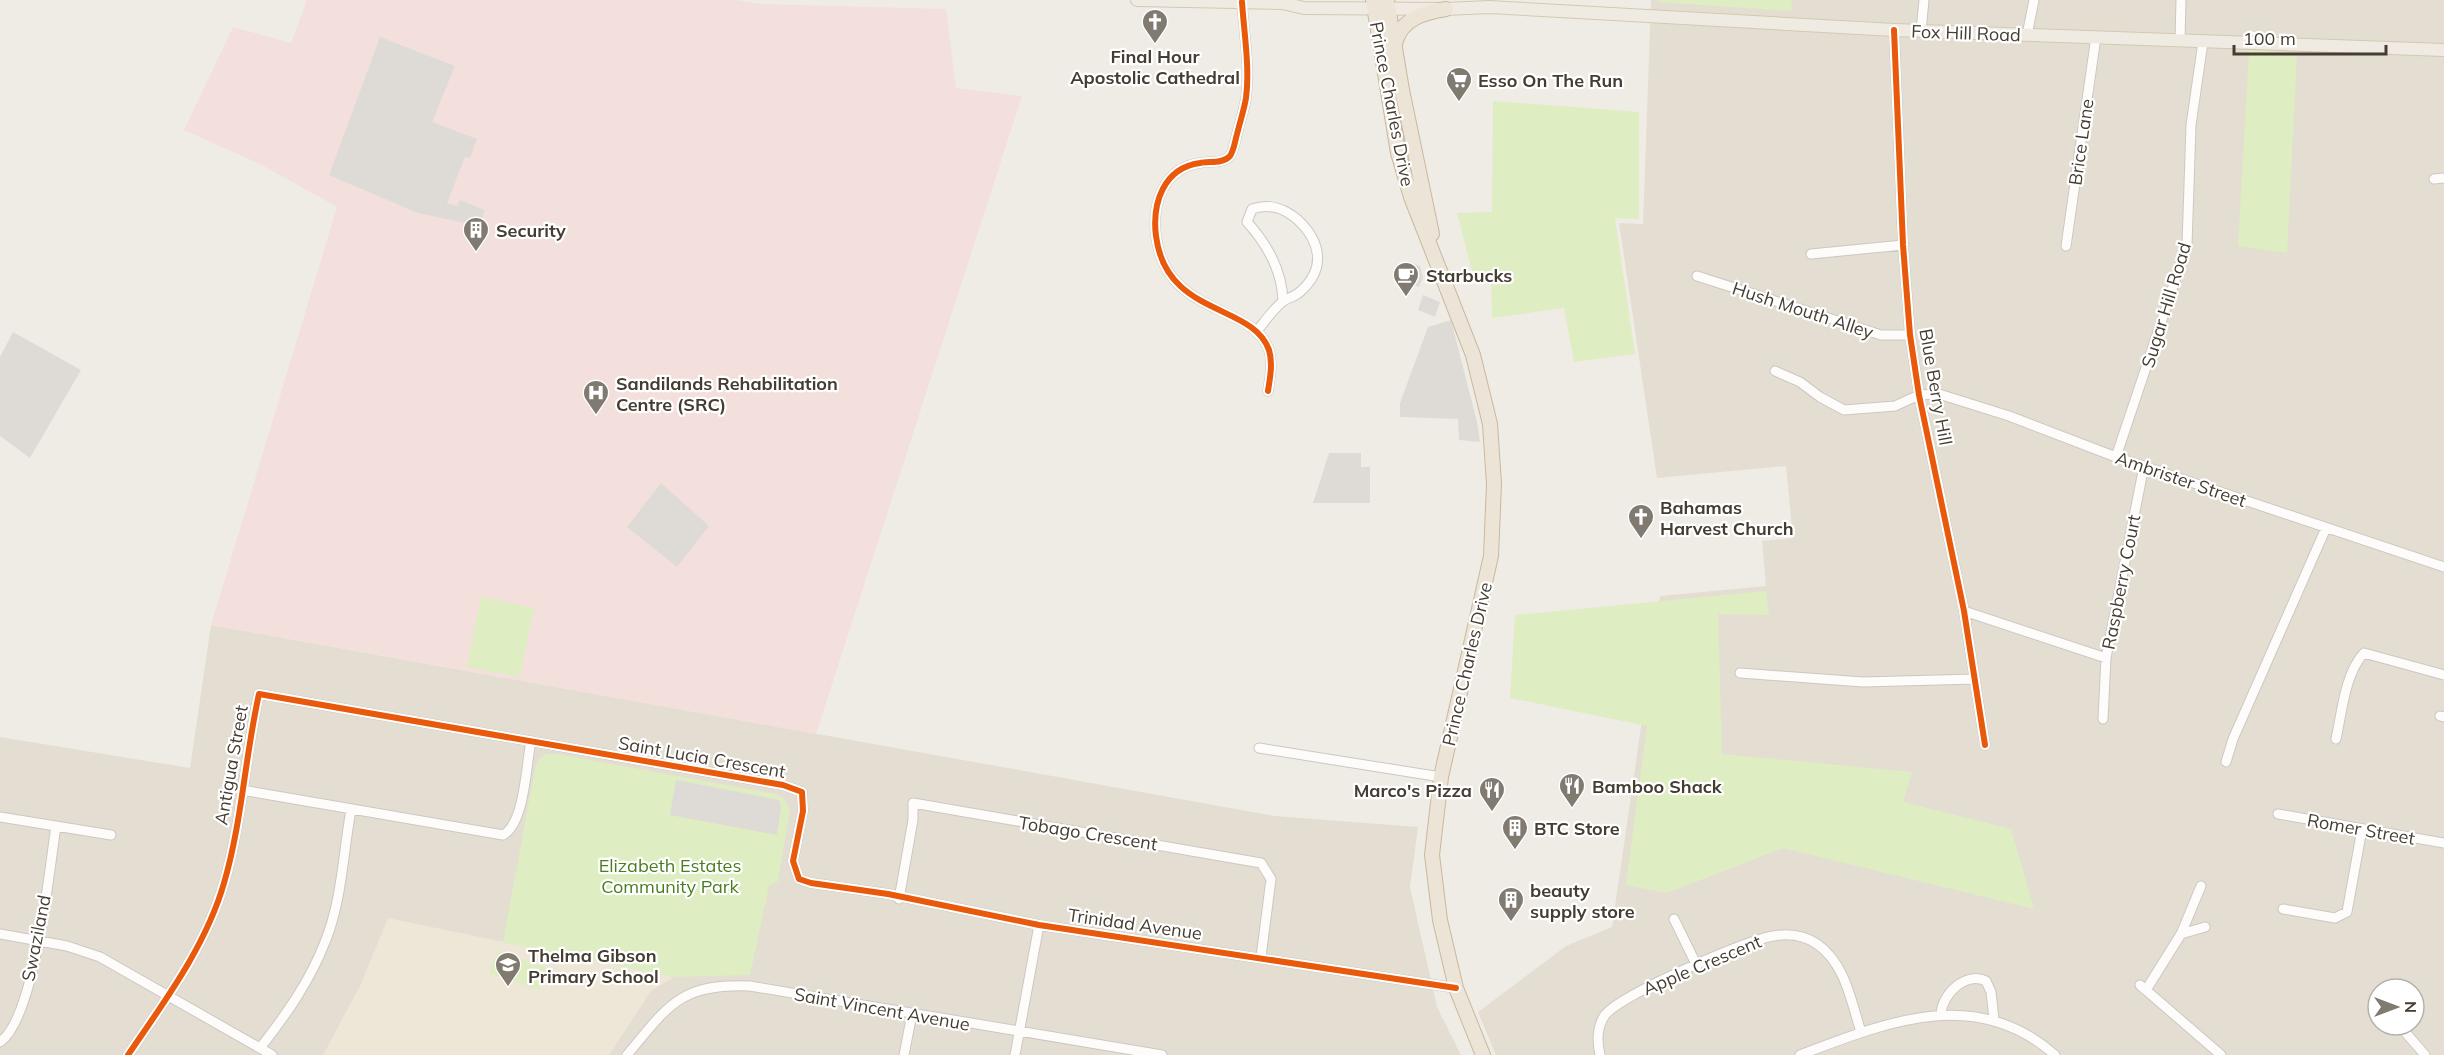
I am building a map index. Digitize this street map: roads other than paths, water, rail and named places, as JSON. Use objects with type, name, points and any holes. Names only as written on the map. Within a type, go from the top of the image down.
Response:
[{"type":"highway","name":"Prince Charles Drive","points":[[1373,4],[1398,153],[1411,198],[1473,355],[1490,424],[1494,484],[1491,556],[1441,777],[1434,829],[1433,864],[1440,920],[1456,988],[1483,1055]]},
{"type":"highway","name":"Prince Charles Drive","points":[[1388,4],[1441,274]]},
{"type":"highway","points":[[1395,48],[1398,34],[1409,22],[1451,5]]},
{"type":"main road","name":"Fox Hill Road","points":[[1137,0],[1287,2],[1304,8],[1373,4],[1451,5],[1894,30],[2444,50]]},
{"type":"street","points":[[1921,31],[1924,0]]},
{"type":"street","points":[[2027,35],[2034,0]]},
{"type":"street","points":[[2180,41],[2181,0]]},
{"type":"street","points":[[1242,2],[1246,97],[1233,150],[1222,161],[1196,163],[1169,178],[1158,198],[1155,234],[1164,264],[1182,289],[1207,306],[1257,331],[1270,352],[1268,391]]},
{"type":"street","name":"Blue Berry Hill","points":[[1894,30],[1903,245],[1910,335],[1919,394],[1964,611],[1985,745]]},
{"type":"street","name":"Brice Lane","points":[[2066,246],[2096,38]]},
{"type":"street","name":"Sugar Hill Road","points":[[2116,457],[2187,245],[2191,125],[2203,42]]},
{"type":"street","points":[[1257,331],[1283,301],[1300,293],[1308,283],[1317,264],[1318,245],[1311,232],[1287,210],[1261,206],[1252,209],[1247,222],[1256,232],[1280,273],[1283,301]]},
{"type":"street","points":[[1811,254],[1903,245]]},
{"type":"street","name":"Hush Mouth Alley","points":[[1697,276],[1881,335],[1910,335]]},
{"type":"street","points":[[1774,371],[1800,382],[1820,397],[1844,410],[1895,406],[1919,394]]},
{"type":"street","name":"Ambrister Street","points":[[1919,394],[1940,394],[2009,416],[2116,457],[2444,567]]},
{"type":"street","name":"Raspberry Court","points":[[1964,611],[2106,658],[2144,466]]},
{"type":"street","points":[[2226,762],[2233,739],[2326,528]]},
{"type":"street","points":[[2336,739],[2350,678],[2357,661],[2364,653],[2444,675]]},
{"type":"street","points":[[2103,719],[2106,658]]},
{"type":"street","points":[[1740,673],[1863,682],[1975,679]]},
{"type":"street","name":"Antigua Street","points":[[128,1055],[169,994],[209,921],[224,885],[259,694],[531,741]]},
{"type":"street","points":[[242,790],[503,835],[510,831],[517,819],[531,741]]},
{"type":"street","name":"Saint Lucia Crescent","points":[[531,741],[783,785],[802,792],[803,811],[794,870],[799,879],[811,883]]},
{"type":"street","points":[[1259,748],[1441,777]]},
{"type":"street","name":"Tobago Crescent","points":[[899,899],[913,820],[913,803],[1261,863],[1271,879],[1261,957]]},
{"type":"street","points":[[260,1048],[288,1011],[326,941],[335,908],[351,810]]},
{"type":"street","name":"Romer Street","points":[[2278,814],[2444,843]]},
{"type":"street","points":[[0,817],[111,835]]},
{"type":"street","name":"Swaziland","points":[[0,1042],[12,1032],[17,1021],[38,940],[56,826]]},
{"type":"street","points":[[2283,909],[2335,918],[2347,912],[2362,829]]},
{"type":"street","name":"Trinidad Avenue","points":[[811,883],[888,894],[899,899],[1039,925],[1456,988]]},
{"type":"street","points":[[2201,886],[2181,934],[2143,988],[2221,1055]]},
{"type":"street","points":[[1674,919],[1697,966]]},
{"type":"street","points":[[1015,1055],[1039,925]]},
{"type":"street","points":[[2181,934],[2205,927]]},
{"type":"street","points":[[0,934],[38,940],[100,957],[169,994],[272,1055]]},
{"type":"street","name":"Apple Crescent","points":[[1600,1055],[1598,1038],[1600,1025],[1612,1008],[1638,990],[1770,936],[1796,935],[1809,939],[1825,950],[1836,963],[1861,1032]]},
{"type":"street","points":[[1941,1014],[1942,1002],[1955,988],[1968,979],[1979,978],[1986,981],[1991,992],[1994,1019]]},
{"type":"street","name":"Saint Vincent Avenue","points":[[627,1055],[668,1006],[687,994],[708,988],[750,986],[1130,1053],[1162,1055]]},
{"type":"street","points":[[904,1055],[912,1014]]},
{"type":"street","points":[[1800,1055],[1861,1032],[1941,1014],[1966,1014],[1994,1019],[2015,1027],[2055,1055]]},
{"type":"street","points":[[2409,1037],[2425,1055]]},
{"type":"place","name":"Final Hour Apostolic Cathedral","points":[[1155,45]]},
{"type":"place","name":"Esso On The Run","points":[[1459,103]]},
{"type":"place","name":"Security","points":[[476,253]]},
{"type":"place","name":"Starbucks","points":[[1406,298]]},
{"type":"place","name":"Sandilands Rehabilitation Centre (SRC)","points":[[596,416]]},
{"type":"place","name":"Bahamas Harvest Church","points":[[1641,540]]},
{"type":"place","name":"Bamboo Shack","points":[[1572,809]]},
{"type":"place","name":"Marco's Pizza","points":[[1492,813]]},
{"type":"place","name":"BTC Store","points":[[1515,851]]},
{"type":"place","name":"beauty supply store","points":[[1511,923]]},
{"type":"place","name":"Thelma Gibson Primary School","points":[[508,988]]},
{"type":"park label","name":"Elizabeth Estates Community Park","points":[[670,875]]}]
